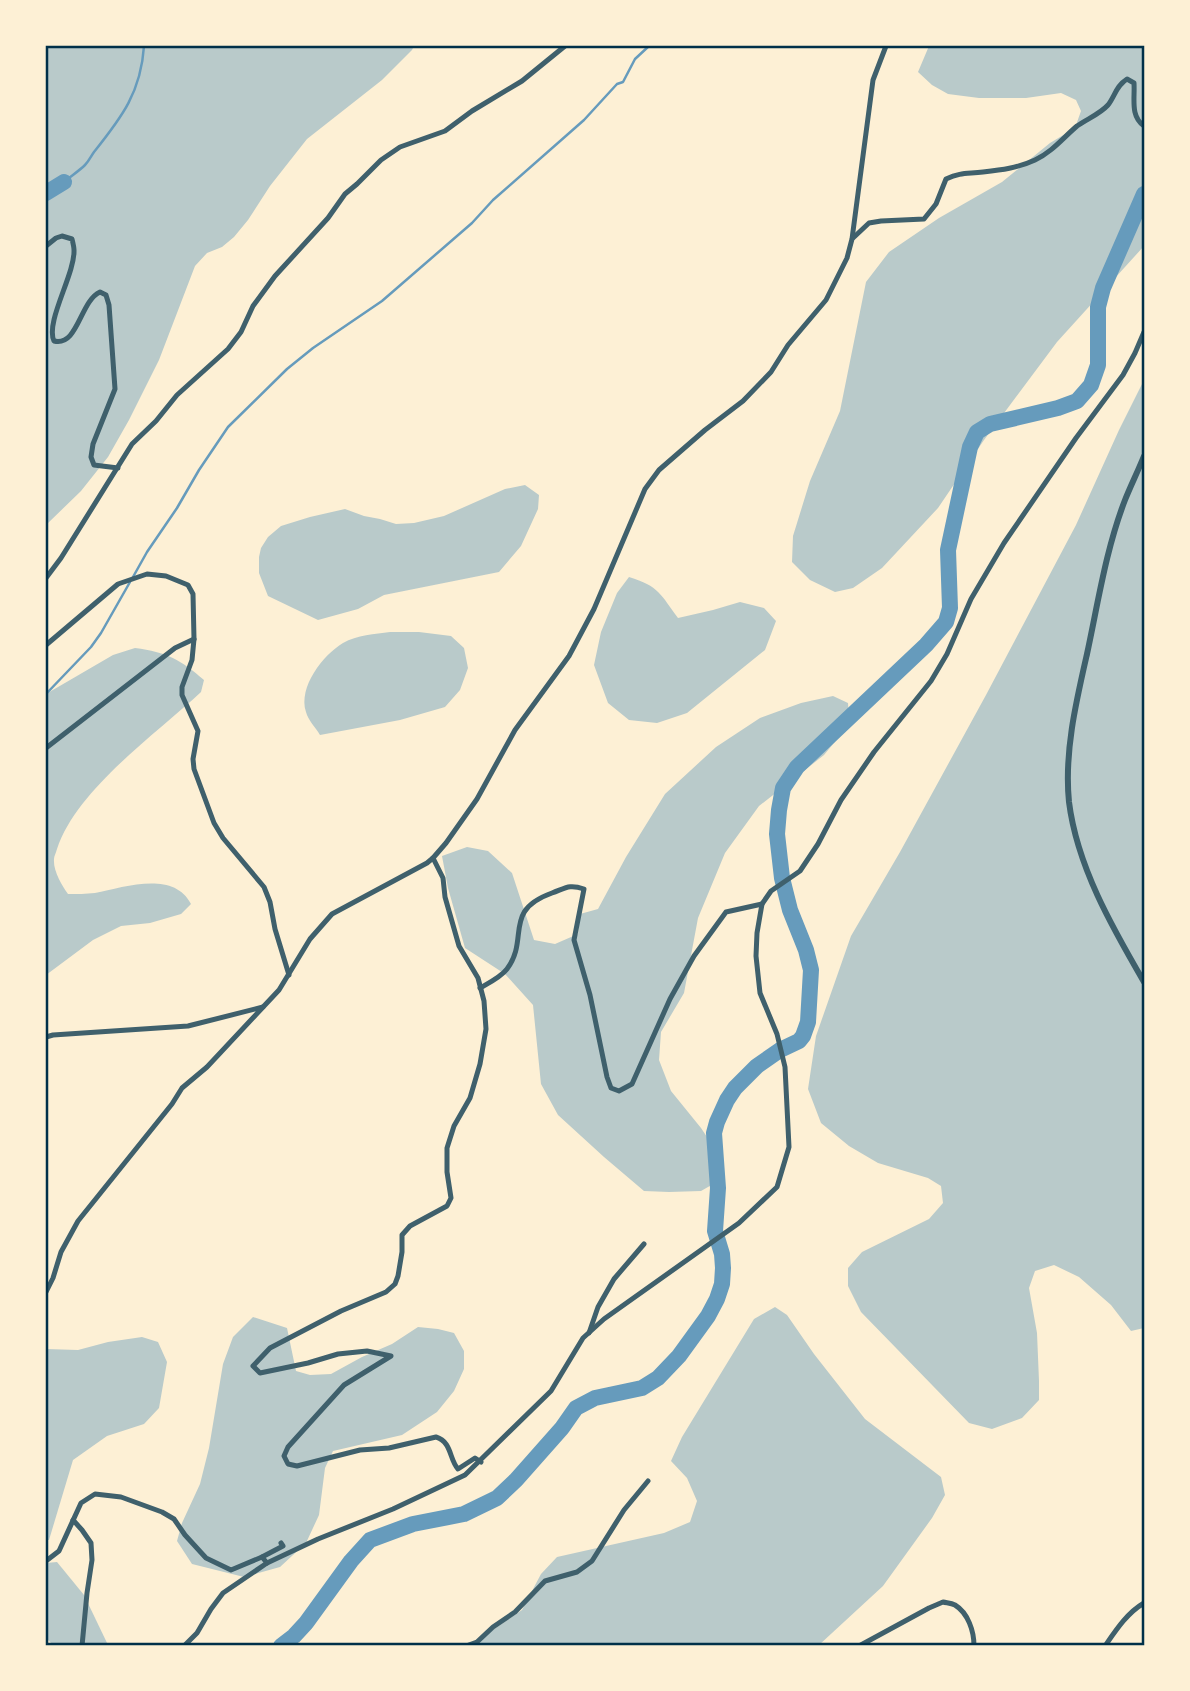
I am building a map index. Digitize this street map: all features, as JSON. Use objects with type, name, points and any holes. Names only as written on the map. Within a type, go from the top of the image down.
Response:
[{"type":"street","points":[[46,578],[132,444],[177,396],[228,349],[241,332],[253,306],[275,276],[328,218],[345,194],[381,160],[400,147],[445,131],[522,81],[565,46]]},
{"type":"street","points":[[46,1292],[61,1252],[79,1221],[182,1088],[207,1068],[279,990],[310,939],[332,914],[433,858],[477,799],[515,730],[569,656],[594,610],[645,489],[659,470],[743,401],[771,372],[788,345],[826,300],[848,258],[873,80],[886,46]]},
{"type":"street","points":[[852,239],[869,223],[881,220],[924,219],[936,204],[946,178],[959,173],[1016,167],[1038,159],[1056,147],[1079,124],[1108,105],[1120,84],[1127,79],[1134,83],[1135,116],[1144,126]]},
{"type":"street","points":[[46,246],[62,236],[72,239],[75,251],[54,324],[54,341],[65,341],[72,333],[93,295],[100,292],[106,295],[115,389],[93,444],[91,457],[94,465],[118,468]]},
{"type":"street","points":[[184,1646],[197,1633],[223,1593],[267,1563],[465,1475],[551,1391],[574,1352],[589,1333],[739,1223],[777,1187],[789,1147],[785,1067],[777,1034],[760,993],[756,956],[762,904],[771,891],[800,871],[841,800],[874,752],[931,681],[947,654],[971,599],[1004,543],[1123,375],[1144,332]]},
{"type":"street","points":[[1144,456],[1125,501],[1105,570],[1080,682],[1068,766],[1071,811],[1087,867],[1101,905],[1144,982]]},
{"type":"street","points":[[46,645],[118,584],[148,574],[166,576],[188,585],[193,594],[194,639],[192,660],[182,687],[182,695],[198,731],[194,769],[223,838],[264,887],[289,975]]},
{"type":"street","points":[[46,748],[175,648],[194,639]]},
{"type":"street","points":[[433,858],[443,878],[444,897],[459,946],[478,978],[484,1001],[486,1029],[470,1098],[454,1126],[447,1148],[451,1198],[446,1206],[410,1226],[402,1235],[398,1276],[395,1284],[386,1292],[341,1311],[270,1348],[253,1367],[260,1373],[338,1354],[367,1351],[391,1356],[344,1385],[288,1447],[284,1456],[288,1465],[297,1466],[360,1450],[389,1448],[436,1437],[447,1443],[458,1469],[475,1458],[481,1462]]},
{"type":"street","points":[[480,988],[507,969],[515,952],[526,908],[541,897],[573,886],[584,889],[574,940],[590,995],[607,1077],[611,1088],[618,1091],[632,1084],[670,999],[688,966],[726,912],[762,904]]},
{"type":"street","points":[[46,1037],[188,1026],[263,1007]]},
{"type":"street","points":[[589,1333],[598,1307],[614,1279],[644,1244]]},
{"type":"street","points":[[466,1646],[477,1642],[515,1612],[545,1581],[578,1572],[592,1561],[624,1510],[648,1481]]},
{"type":"street","points":[[46,1561],[58,1550],[81,1503],[95,1494],[121,1497],[174,1519],[206,1558],[232,1570],[283,1546],[281,1543]]},
{"type":"street","points":[[73,1520],[91,1543],[92,1560],[86,1593],[82,1646]]},
{"type":"street","points":[[262,1557],[267,1563]]},
{"type":"street","points":[[859,1646],[943,1601],[955,1605],[968,1620],[974,1634],[974,1646]]},
{"type":"street","points":[[1105,1646],[1119,1625],[1144,1603]]},
{"type":"shaded area","points":[[46,46],[414,46],[382,80],[307,139],[234,237],[222,247],[207,253],[195,266],[159,360],[108,457],[81,491],[46,525],[47,205]]},
{"type":"shaded area","points":[[929,46],[1144,46],[1144,246],[1057,342],[984,440],[938,508],[882,568],[853,588],[835,592],[810,580],[792,562],[793,536],[810,481],[840,411],[866,282],[889,252],[939,218],[1002,182],[1050,143],[1075,128],[1081,111],[1076,100],[1061,93],[1026,98],[979,98],[948,94],[932,85],[918,72]]},
{"type":"shaded area","points":[[1144,380],[1144,1328],[1131,1331],[1111,1305],[1079,1277],[1054,1265],[1035,1271],[1029,1288],[1037,1333],[1039,1400],[1022,1418],[992,1429],[969,1423],[861,1312],[848,1286],[848,1268],[862,1252],[929,1219],[943,1203],[941,1186],[928,1178],[878,1163],[849,1146],[821,1123],[808,1089],[816,1036],[851,936],[986,695],[1076,525]]},
{"type":"shaded area","points":[[525,485],[539,495],[538,509],[521,546],[499,572],[384,595],[358,609],[318,620],[268,596],[259,573],[261,548],[268,537],[281,526],[345,509],[396,524],[414,523],[444,516],[505,489]]},
{"type":"shaded area","points":[[629,577],[653,588],[678,618],[740,602],[764,608],[776,621],[765,650],[687,713],[657,723],[629,720],[608,703],[594,665],[601,632],[617,593]]},
{"type":"shaded area","points":[[390,632],[451,636],[464,648],[468,668],[460,690],[445,707],[400,720],[320,735],[307,715],[304,702],[309,682],[320,664],[335,648],[348,640]]},
{"type":"shaded area","points":[[135,648],[165,655],[188,667],[204,680],[201,692],[119,764],[81,805],[57,849],[55,868],[68,894],[161,884],[173,887],[191,904],[181,914],[150,923],[121,926],[93,940],[46,975],[46,694],[113,655]]},
{"type":"shaded area","points":[[833,696],[848,703],[849,717],[843,732],[824,755],[759,806],[725,853],[698,918],[684,993],[661,1032],[659,1060],[671,1091],[721,1158],[722,1179],[701,1191],[644,1191],[558,1115],[541,1084],[533,1005],[505,974],[465,948],[442,856],[467,847],[488,851],[512,873],[534,940],[555,944],[578,934],[580,914],[598,909],[665,794],[716,747],[760,718],[801,703]]},
{"type":"shaded area","points":[[775,1307],[787,1315],[865,1419],[941,1477],[945,1495],[932,1518],[883,1586],[819,1645],[469,1646],[522,1610],[541,1574],[557,1557],[664,1533],[690,1522],[697,1501],[687,1478],[671,1461],[682,1437],[754,1319]]},
{"type":"shaded area","points":[[253,1317],[287,1328],[296,1371],[310,1375],[331,1374],[392,1344],[418,1327],[454,1333],[464,1351],[464,1369],[454,1391],[437,1412],[402,1435],[333,1451],[325,1468],[319,1515],[306,1543],[280,1567],[244,1577],[192,1564],[177,1541],[200,1484],[223,1364],[233,1337]]},
{"type":"shaded area","points":[[142,1337],[158,1342],[167,1362],[159,1408],[144,1424],[107,1436],[73,1460],[49,1540],[46,1540],[46,1349],[78,1350]]},
{"type":"shaded area","points":[[57,1562],[84,1595],[108,1645],[53,1645],[46,1638],[46,1563]]},
{"type":"waterway","points":[[64,182],[86,163],[121,115],[139,77],[144,46]]},
{"type":"waterway","points":[[133,577],[228,427],[287,369],[382,301],[472,223],[493,200],[584,120],[617,84],[623,82],[635,59],[649,46]]},
{"type":"waterway","points":[[46,193],[64,182]]},
{"type":"waterway","points":[[281,1646],[306,1623],[351,1561],[370,1540],[413,1524],[464,1514],[497,1498],[562,1428],[576,1408],[595,1398],[642,1388],[658,1378],[679,1356],[708,1316],[722,1284],[723,1268],[715,1231],[718,1188],[714,1133],[717,1122],[735,1088],[757,1066],[799,1041],[808,1022],[811,970],[790,910],[782,878],[777,834],[783,788],[797,767],[926,645],[946,622],[950,608],[948,550],[970,447],[977,432],[990,424],[1077,401],[1091,385],[1098,365],[1098,307],[1103,288],[1144,194]]},
{"type":"waterway","points":[[46,694],[91,647],[130,582]]}]
